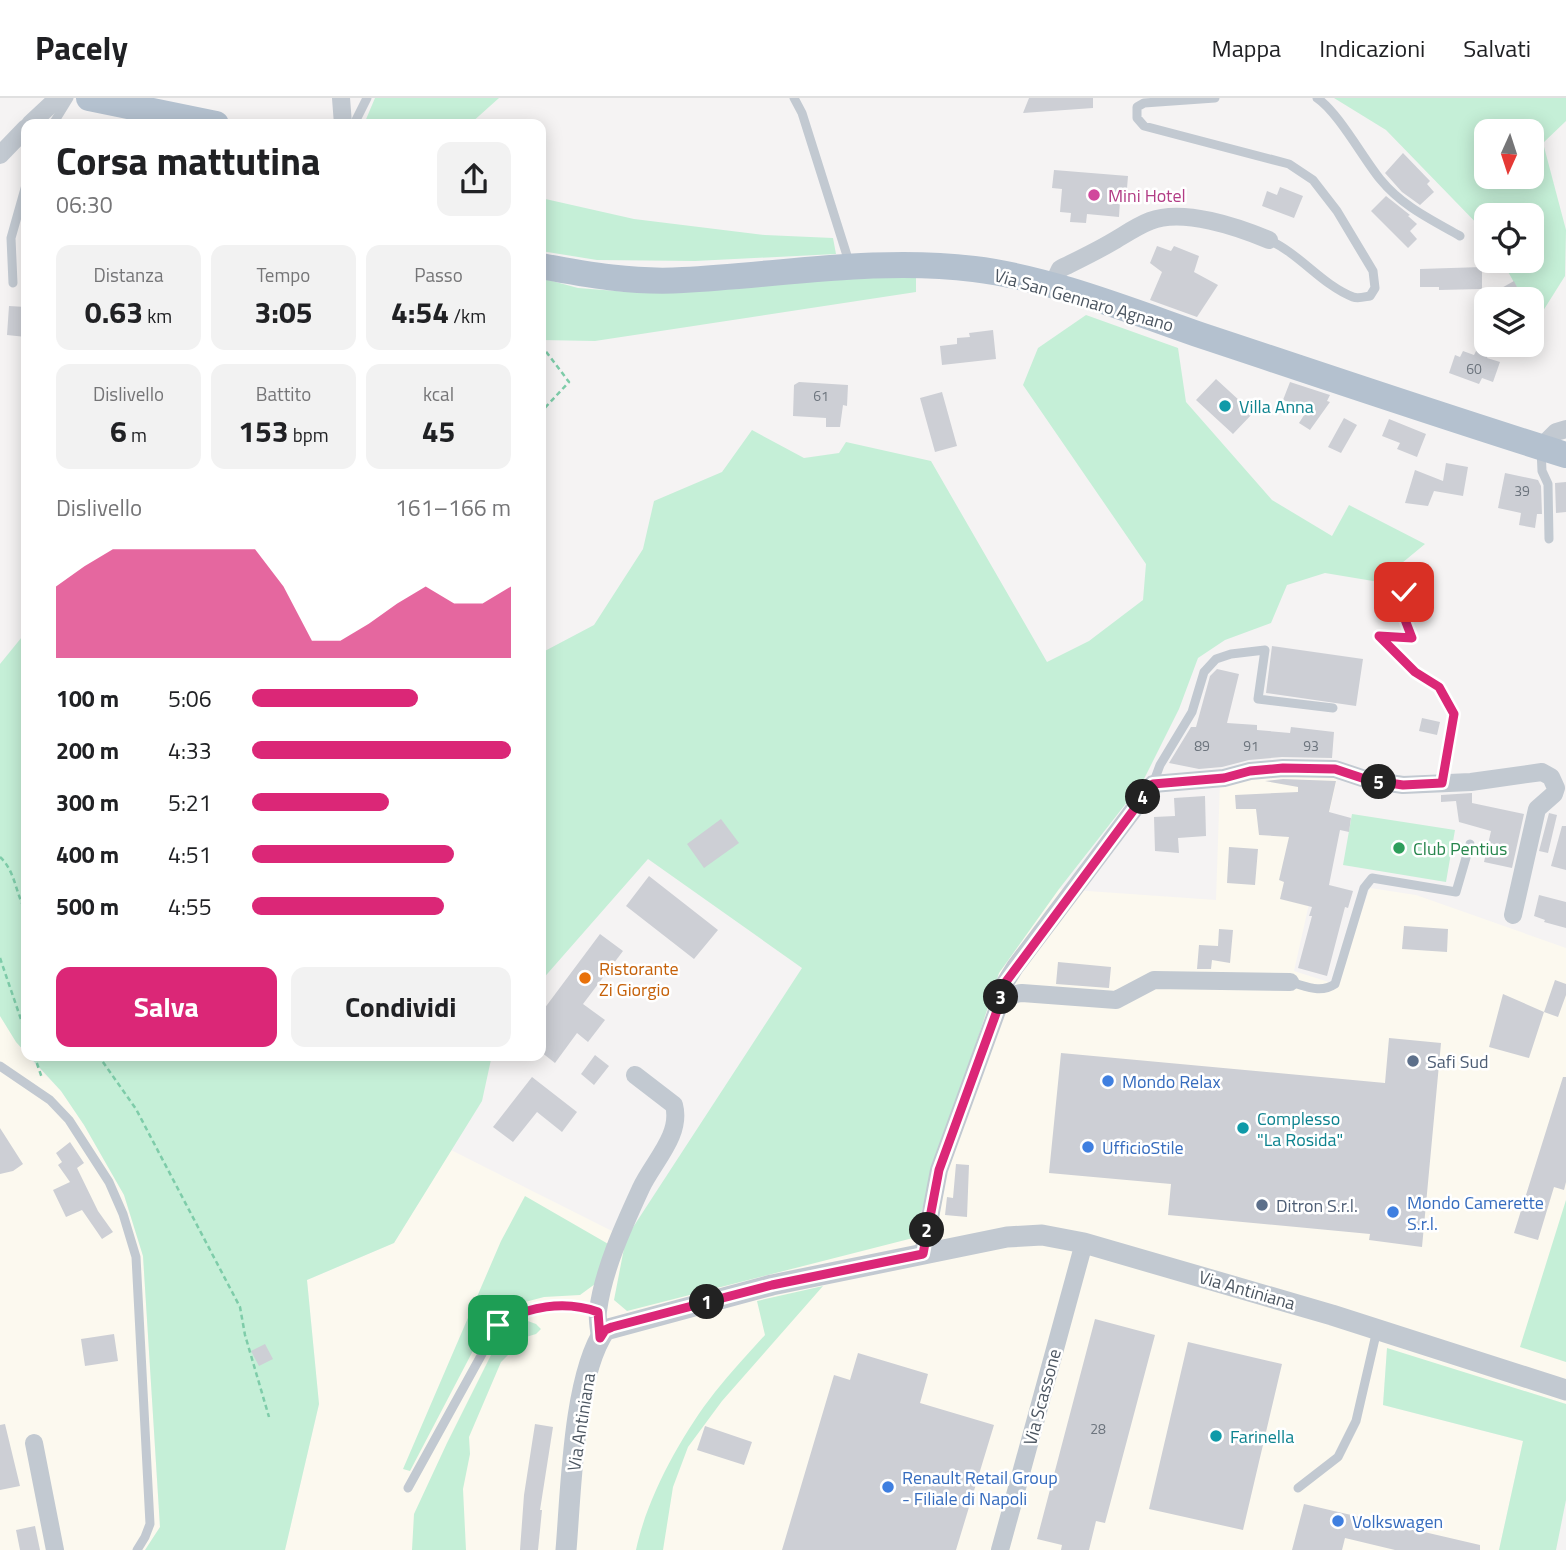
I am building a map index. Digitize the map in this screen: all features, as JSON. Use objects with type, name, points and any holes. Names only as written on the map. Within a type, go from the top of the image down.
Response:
[{"type":"main road","points":[[89,98],[192,119]]},
{"type":"main road","name":"Via San Gennaro Agnano","points":[[546,268],[602,278],[680,280],[901,263],[975,269],[1052,286],[1566,455]]},
{"type":"street","points":[[35,119],[58,98]]},
{"type":"street","points":[[341,98],[343,119]]},
{"type":"street","points":[[0,155],[21,133]]},
{"type":"street","points":[[1052,286],[1060,269],[1148,221],[1164,216],[1191,218],[1239,228],[1269,240]]},
{"type":"street","points":[[1541,447],[1556,432],[1566,429]]},
{"type":"street","points":[[923,1254],[939,1170],[1005,983],[1153,784],[1224,778],[1250,771],[1283,768],[1335,769],[1368,780],[1403,785],[1542,772],[1551,776],[1555,782],[1554,794],[1537,809],[1513,915]]},
{"type":"street","points":[[998,1008],[1011,994],[1022,993],[1116,1000],[1154,980],[1290,982]]},
{"type":"street","points":[[600,1338],[598,1312],[621,1233],[643,1184],[676,1125],[674,1105],[635,1075]]},
{"type":"street","name":"Via Antiniana","points":[[566,1550],[585,1379],[605,1330],[772,1285],[1007,1237],[1042,1235],[1084,1243],[1332,1315],[1566,1390]]},
{"type":"street","name":"Via Scassone","points":[[1000,1550],[1084,1243]]},
{"type":"street","points":[[34,1443],[55,1550]]},
{"type":"lane","points":[[55,119],[69,98]]},
{"type":"lane","points":[[356,119],[367,98]]},
{"type":"lane","points":[[794,98],[802,113],[851,267]]},
{"type":"lane","points":[[1215,98],[1144,103],[1137,107],[1137,118],[1144,126],[1289,164],[1312,180],[1337,211],[1373,271],[1375,288],[1370,296],[1356,298],[1337,288],[1284,247],[1269,240]]},
{"type":"lane","points":[[1317,98],[1333,115],[1381,180],[1404,204],[1460,236]]},
{"type":"lane","points":[[13,283],[11,238],[21,203]]},
{"type":"lane","points":[[1541,447],[1542,471],[1548,484],[1549,539]]},
{"type":"lane","points":[[1153,784],[1160,765],[1192,712],[1204,672],[1216,659],[1231,654],[1265,650],[1258,699],[1333,708]]},
{"type":"lane","points":[[1290,982],[1327,990],[1335,984],[1364,888],[1372,878],[1456,892],[1470,844]]},
{"type":"lane","points":[[0,1066],[50,1100],[69,1120],[109,1182],[123,1214],[136,1257],[150,1524],[137,1550]]},
{"type":"lane","points":[[408,1488],[498,1325],[522,1312],[539,1308],[571,1306],[598,1312]]},
{"type":"lane","points":[[1298,1488],[1338,1457],[1356,1421],[1377,1330]]},
{"type":"path","points":[[546,352],[569,382],[546,407]]},
{"type":"path","points":[[1423,594],[1404,592],[1399,604],[1412,638],[1379,636],[1415,672],[1439,687],[1454,714],[1442,783]]},
{"type":"path","points":[[0,857],[12,872],[21,900]]},
{"type":"path","points":[[0,958],[21,1019]]},
{"type":"path","points":[[102,1061],[136,1109],[240,1307],[245,1335],[269,1417]]},
{"type":"shaded area","points":[[1338,774],[1294,971],[1335,984],[1370,888],[1416,895],[1566,948],[1566,1404],[1387,1349],[1383,1405],[1523,1441],[1499,1550],[285,1550],[319,1404],[307,1280],[394,1243],[451,1150],[626,1238],[913,1238],[999,973],[1059,889],[1216,900],[1220,782]]},
{"type":"shaded area","points":[[0,1016],[21,1048],[21,1061],[32,1061],[61,1091],[124,1195],[143,1256],[160,1527],[145,1550],[0,1550]]},
{"type":"green space","points":[[375,98],[499,98],[476,119],[366,119]]},
{"type":"green space","points":[[1334,98],[1566,98],[1566,121],[1544,142],[1544,119],[1474,119],[1474,189],[1544,189],[1544,147],[1566,230],[1565,276],[1544,309],[1544,287],[1517,287],[1509,273],[1544,273],[1544,203],[1474,203],[1474,221],[1386,130]]},
{"type":"green space","points":[[546,199],[634,219],[765,235],[833,238],[836,254],[695,261],[597,260],[546,252]]},
{"type":"green space","points":[[916,275],[916,292],[595,341],[546,340],[546,279],[578,288],[629,292]]},
{"type":"green space","points":[[1086,315],[1178,348],[1186,402],[1272,500],[1332,536],[1349,505],[1425,544],[1379,582],[1325,573],[1287,585],[1271,623],[1225,640],[1198,658],[1179,709],[1142,783],[1059,889],[999,973],[913,1238],[627,1311],[614,1300],[626,1238],[802,968],[648,859],[546,975],[546,650],[594,625],[643,549],[654,501],[722,472],[752,430],[804,458],[839,453],[846,442],[931,461],[1047,662],[1089,641],[1143,600],[1146,564],[1023,385],[1038,348]]},
{"type":"green space","points":[[21,638],[21,1048],[0,1016],[0,664]]},
{"type":"green space","name":"Club Pentius","points":[[1352,814],[1455,830],[1446,882],[1343,865]]},
{"type":"green space","points":[[34,1061],[491,1061],[482,1101],[394,1243],[307,1280],[319,1404],[285,1550],[145,1550],[160,1527],[143,1256],[124,1195],[61,1091]]},
{"type":"green space","points":[[525,1196],[610,1245],[595,1284],[580,1295],[544,1297],[510,1306],[487,1324],[410,1471],[403,1469],[501,1241]]},
{"type":"green space","points":[[1566,1200],[1566,1362],[1520,1347]]},
{"type":"green space","points":[[823,1286],[722,1401],[688,1447],[673,1487],[663,1550],[636,1550],[648,1509],[678,1446],[715,1392],[765,1335],[757,1301]]},
{"type":"green space","points":[[525,1320],[541,1329],[526,1337],[501,1362],[469,1437],[470,1454],[463,1489],[466,1550],[412,1550],[414,1514],[447,1443],[493,1351],[510,1331]]},
{"type":"green space","points":[[1387,1348],[1566,1404],[1566,1500],[1556,1550],[1499,1550],[1523,1441],[1383,1405]]},
{"type":"building","points":[[1029,98],[1093,98],[1093,108],[1023,113]]},
{"type":"building","points":[[1403,153],[1430,181],[1427,184],[1434,192],[1420,205],[1402,192],[1385,173]]},
{"type":"building","name":"Mini Hotel","points":[[1054,170],[1128,176],[1126,201],[1120,201],[1119,217],[1087,214],[1086,223],[1070,222],[1071,213],[1060,212],[1062,189],[1052,188]]},
{"type":"building","points":[[1280,187],[1303,196],[1294,218],[1262,206],[1267,191],[1277,195]]},
{"type":"building","points":[[1386,196],[1417,224],[1410,231],[1417,239],[1408,248],[1371,211]]},
{"type":"building","points":[[1157,246],[1171,251],[1174,246],[1199,256],[1194,272],[1218,285],[1197,317],[1150,300],[1162,272],[1150,263]]},
{"type":"building","points":[[1474,267],[1474,273],[1482,273],[1482,287],[1439,290],[1439,287],[1420,287],[1420,269]]},
{"type":"building","points":[[1514,281],[1517,287],[1503,287]]},
{"type":"building","points":[[9,306],[21,307],[21,336],[7,335]]},
{"type":"building","points":[[993,330],[996,359],[942,365],[940,346],[957,344],[957,338],[970,337],[969,333]]},
{"type":"building","points":[[1463,351],[1474,357],[1487,357],[1500,362],[1493,382],[1482,378],[1479,384],[1449,373],[1455,355],[1460,357]]},
{"type":"building","name":"Villa Anna","points":[[1216,379],[1253,413],[1233,434],[1196,400]]},
{"type":"building","points":[[799,382],[848,385],[847,406],[843,405],[840,427],[826,427],[826,418],[793,416],[794,385]]},
{"type":"building","points":[[1290,382],[1330,395],[1327,401],[1330,402],[1310,430],[1299,423],[1308,409],[1283,400]]},
{"type":"building","points":[[942,392],[957,446],[935,452],[920,398]]},
{"type":"building","points":[[1344,418],[1357,425],[1341,453],[1328,447]]},
{"type":"building","points":[[1389,419],[1426,434],[1417,457],[1397,449],[1400,443],[1382,436]]},
{"type":"building","points":[[1446,463],[1468,467],[1463,496],[1434,491],[1428,506],[1405,503],[1415,470],[1443,481]]},
{"type":"building","points":[[1505,473],[1538,480],[1541,486],[1542,514],[1537,514],[1535,528],[1519,525],[1521,513],[1498,508]]},
{"type":"building","points":[[1566,482],[1566,512],[1556,513],[1555,483]]},
{"type":"building","points":[[1272,646],[1363,659],[1356,706],[1266,693]]},
{"type":"building","points":[[1217,669],[1239,674],[1227,723],[1257,725],[1257,730],[1290,733],[1291,727],[1334,732],[1332,758],[1282,757],[1199,769],[1169,763],[1191,727],[1196,727],[1210,676]]},
{"type":"building","points":[[1422,718],[1440,722],[1437,735],[1419,731]]},
{"type":"building","points":[[1265,781],[1336,781],[1329,812],[1351,818],[1349,832],[1340,830],[1329,885],[1353,891],[1348,908],[1345,907],[1327,976],[1298,968],[1312,907],[1280,899],[1284,882],[1279,880],[1289,837],[1259,835],[1256,809],[1236,809],[1235,795],[1298,792],[1298,787]]},
{"type":"building","points":[[1472,793],[1472,803],[1524,814],[1512,868],[1484,862],[1491,831],[1459,822],[1456,801],[1441,802],[1441,795]]},
{"type":"building","points":[[1205,796],[1206,836],[1178,838],[1179,853],[1155,851],[1154,817],[1175,816],[1174,798]]},
{"type":"building","points":[[1549,813],[1557,815],[1548,853],[1539,851]]},
{"type":"building","points":[[721,819],[739,843],[704,868],[687,844]]},
{"type":"building","points":[[1562,826],[1566,826],[1566,870],[1551,866]]},
{"type":"building","points":[[1229,847],[1258,849],[1255,885],[1227,883]]},
{"type":"building","points":[[649,876],[718,930],[694,959],[626,906]]},
{"type":"building","points":[[1539,895],[1566,902],[1566,928],[1544,922],[1545,920],[1534,916]]},
{"type":"building","points":[[1404,926],[1448,929],[1447,952],[1402,949]]},
{"type":"building","points":[[1219,929],[1233,930],[1230,963],[1212,960],[1211,969],[1197,969],[1199,945],[1218,946]]},
{"type":"building","name":"Ristorante Zi Giorgio","points":[[600,934],[623,951],[583,1004],[605,1020],[588,1042],[577,1033],[555,1063],[546,1056],[546,1006]]},
{"type":"building","points":[[1058,962],[1111,967],[1109,988],[1056,984]]},
{"type":"building","points":[[1555,980],[1566,984],[1566,995],[1558,1017],[1544,1012]]},
{"type":"building","points":[[1503,994],[1544,1012],[1529,1058],[1489,1047]]},
{"type":"building","name":"Complesso \"La Rosida\"","points":[[1389,1038],[1441,1043],[1422,1247],[1369,1240],[1370,1234],[1168,1215],[1171,1184],[1049,1173],[1061,1053],[1385,1083]]},
{"type":"building","points":[[595,1055],[609,1066],[594,1085],[581,1074]]},
{"type":"building","points":[[532,1077],[577,1112],[562,1132],[537,1112],[513,1142],[493,1127]]},
{"type":"building","points":[[1563,1077],[1566,1077],[1566,1182],[1564,1190],[1554,1187],[1538,1240],[1514,1233]]},
{"type":"building","points":[[0,1128],[23,1164],[13,1171],[0,1174]]},
{"type":"building","points":[[70,1142],[84,1163],[77,1168],[98,1211],[113,1232],[102,1239],[82,1210],[66,1217],[53,1190],[70,1182],[58,1165],[62,1162],[56,1153]]},
{"type":"building","points":[[956,1164],[969,1165],[967,1217],[945,1215],[947,1197],[953,1198]]},
{"type":"building","points":[[1095,1319],[1155,1335],[1105,1523],[1096,1521],[1089,1550],[1061,1550],[1062,1545],[1037,1539]]},
{"type":"building","points":[[114,1334],[118,1361],[85,1366],[81,1339]]},
{"type":"building","name":"Farinella","points":[[1188,1342],[1282,1364],[1243,1530],[1149,1509]]},
{"type":"building","points":[[265,1344],[273,1359],[259,1366],[251,1351]]},
{"type":"building","name":"Renault Retail Group - Filiale di Napoli","points":[[858,1353],[928,1374],[920,1403],[994,1425],[956,1550],[782,1550],[834,1375],[850,1380]]},
{"type":"building","points":[[5,1424],[20,1486],[0,1490],[0,1425]]},
{"type":"building","points":[[535,1424],[553,1427],[540,1510],[538,1550],[520,1550],[524,1495]]},
{"type":"building","points":[[705,1426],[752,1442],[744,1465],[697,1450]]},
{"type":"building","name":"Volkswagen","points":[[1304,1504],[1480,1545],[1480,1550],[1395,1550],[1345,1538],[1342,1550],[1292,1550]]},
{"type":"building","points":[[35,1526],[40,1550],[20,1550],[16,1530]]},
{"type":"place","name":"Mini Hotel","points":[[1094,195]]},
{"type":"place","name":"Villa Anna","points":[[1225,406]]},
{"type":"place","name":"Club Pentius","points":[[1399,848]]},
{"type":"place","name":"Ristorante Zi Giorgio","points":[[585,978]]},
{"type":"place","name":"Safi Sud","points":[[1413,1061]]},
{"type":"place","name":"Mondo Relax","points":[[1108,1081]]},
{"type":"place","name":"Complesso \"La Rosida\"","points":[[1243,1128]]},
{"type":"place","name":"UfficioStile","points":[[1088,1147]]},
{"type":"place","name":"Ditron S.r.l.","points":[[1262,1205]]},
{"type":"place","name":"Mondo Camerette S.r.l.","points":[[1393,1212]]},
{"type":"place","name":"Farinella","points":[[1216,1436]]},
{"type":"place","name":"Renault Retail Group - Filiale di Napoli","points":[[888,1487]]},
{"type":"place","name":"Volkswagen","points":[[1338,1521]]},
{"type":"route","points":[[498,1325],[522,1312],[539,1308],[585,1307],[598,1312],[600,1338],[605,1330],[612,1327],[772,1285],[923,1254],[939,1170],[1005,983],[1153,784],[1224,778],[1250,771],[1283,768],[1335,769],[1368,780],[1403,785],[1442,783],[1454,714],[1439,687],[1404,663],[1379,636],[1412,638],[1399,604],[1404,592]]}]
